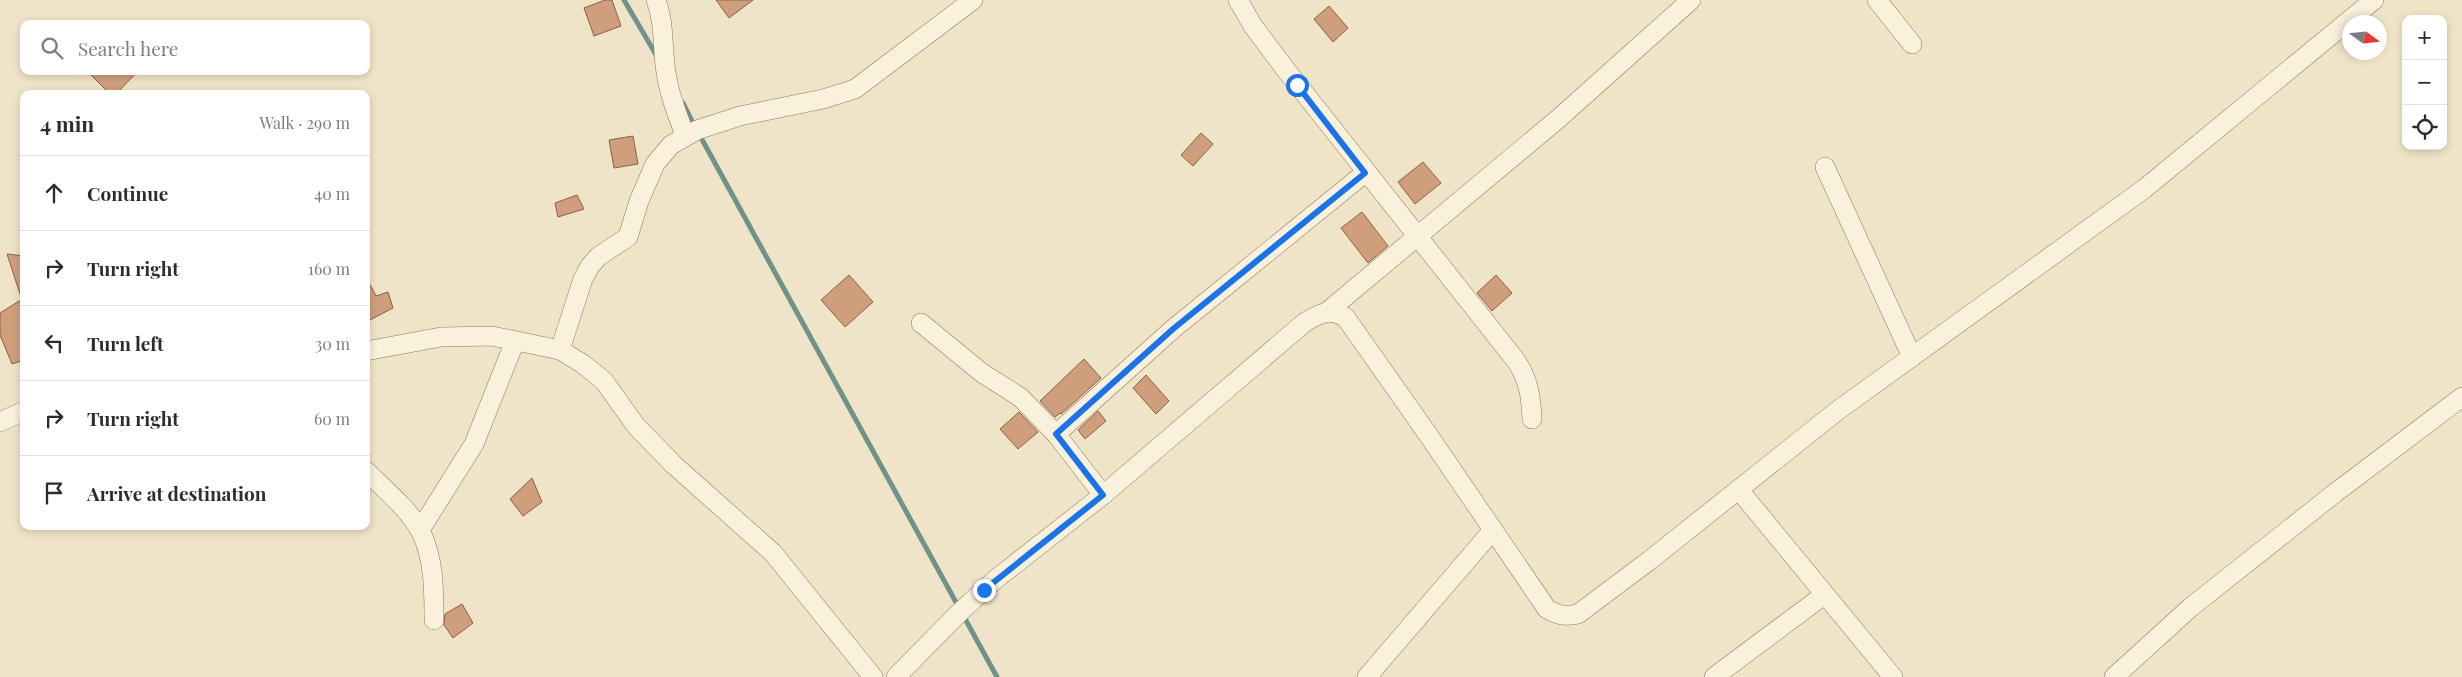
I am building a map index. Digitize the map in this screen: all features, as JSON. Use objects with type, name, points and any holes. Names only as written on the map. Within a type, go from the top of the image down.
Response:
[{"type":"street","points":[[656,0],[662,21],[666,71],[674,106],[685,135]]},
{"type":"street","points":[[560,350],[583,279],[590,266],[599,256],[628,237],[639,201],[655,164],[662,153],[685,135],[740,116],[823,99],[855,89],[973,0]]},
{"type":"street","points":[[1238,0],[1253,26],[1365,173],[1517,362],[1526,377],[1530,390],[1532,419]]},
{"type":"street","points":[[896,677],[960,612],[989,586],[1103,495],[1304,324],[1314,316],[1328,311],[1558,119],[1690,0]]},
{"type":"street","points":[[1877,0],[1912,44]]},
{"type":"street","points":[[1328,311],[1339,313],[1346,318],[1547,609],[1556,614],[1568,616],[1578,614],[1738,490],[1836,410],[2144,189],[2374,0]]},
{"type":"street","points":[[1825,167],[1912,356]]},
{"type":"street","points":[[1056,434],[1173,329],[1365,173]]},
{"type":"street","points":[[921,323],[982,373],[1020,397],[1056,434],[1103,495]]},
{"type":"street","points":[[370,350],[441,337],[492,336],[560,350],[583,364],[604,380],[636,426],[674,465],[774,553],[873,677]]},
{"type":"street","points":[[420,530],[480,432],[515,341]]},
{"type":"street","points":[[2126,673],[2191,607],[2335,493],[2462,397]]},
{"type":"street","points":[[0,422],[20,413]]},
{"type":"street","points":[[370,475],[404,510],[420,530],[433,573],[434,620]]},
{"type":"street","points":[[1738,490],[1893,677]]},
{"type":"street","points":[[1367,677],[1493,530]]},
{"type":"street","points":[[1714,677],[1824,594]]},
{"type":"building","points":[[605,0],[612,0],[621,26],[594,36],[584,8]]},
{"type":"building","points":[[716,0],[753,0],[729,18]]},
{"type":"building","points":[[1329,6],[1348,28],[1333,42],[1314,19]]},
{"type":"building","points":[[91,75],[134,75],[120,90],[106,90]]},
{"type":"building","points":[[1201,133],[1213,144],[1193,166],[1181,155]]},
{"type":"building","points":[[633,136],[638,164],[614,168],[609,140]]},
{"type":"building","points":[[1423,162],[1441,183],[1415,204],[1398,182]]},
{"type":"building","points":[[577,195],[584,209],[558,217],[555,203]]},
{"type":"building","points":[[1362,212],[1388,246],[1368,263],[1341,228]]},
{"type":"building","points":[[7,254],[20,256],[20,294]]},
{"type":"building","points":[[849,275],[873,302],[845,327],[821,300]]},
{"type":"building","points":[[1496,275],[1512,293],[1492,311],[1477,293]]},
{"type":"building","points":[[370,285],[376,296],[388,292],[393,308],[370,320]]},
{"type":"building","points":[[20,300],[20,361],[12,364],[0,335],[0,313]]},
{"type":"building","points":[[1084,359],[1101,378],[1061,414],[1055,417],[1040,401]]},
{"type":"building","points":[[1146,375],[1169,401],[1156,414],[1133,388]]},
{"type":"building","points":[[1098,411],[1106,421],[1085,439],[1078,430]]},
{"type":"building","points":[[1019,412],[1038,432],[1018,449],[1000,429]]},
{"type":"building","points":[[532,478],[542,502],[523,516],[510,499]]},
{"type":"building","points":[[462,604],[473,623],[453,638],[444,625],[445,614]]},
{"type":"waterway","points":[[624,0],[658,58]]},
{"type":"waterway","points":[[683,103],[695,127]]},
{"type":"waterway","points":[[699,134],[997,677]]},
{"type":"route","points":[[984,590],[1103,495],[1056,434],[1173,329],[1365,173],[1297,85]]}]
